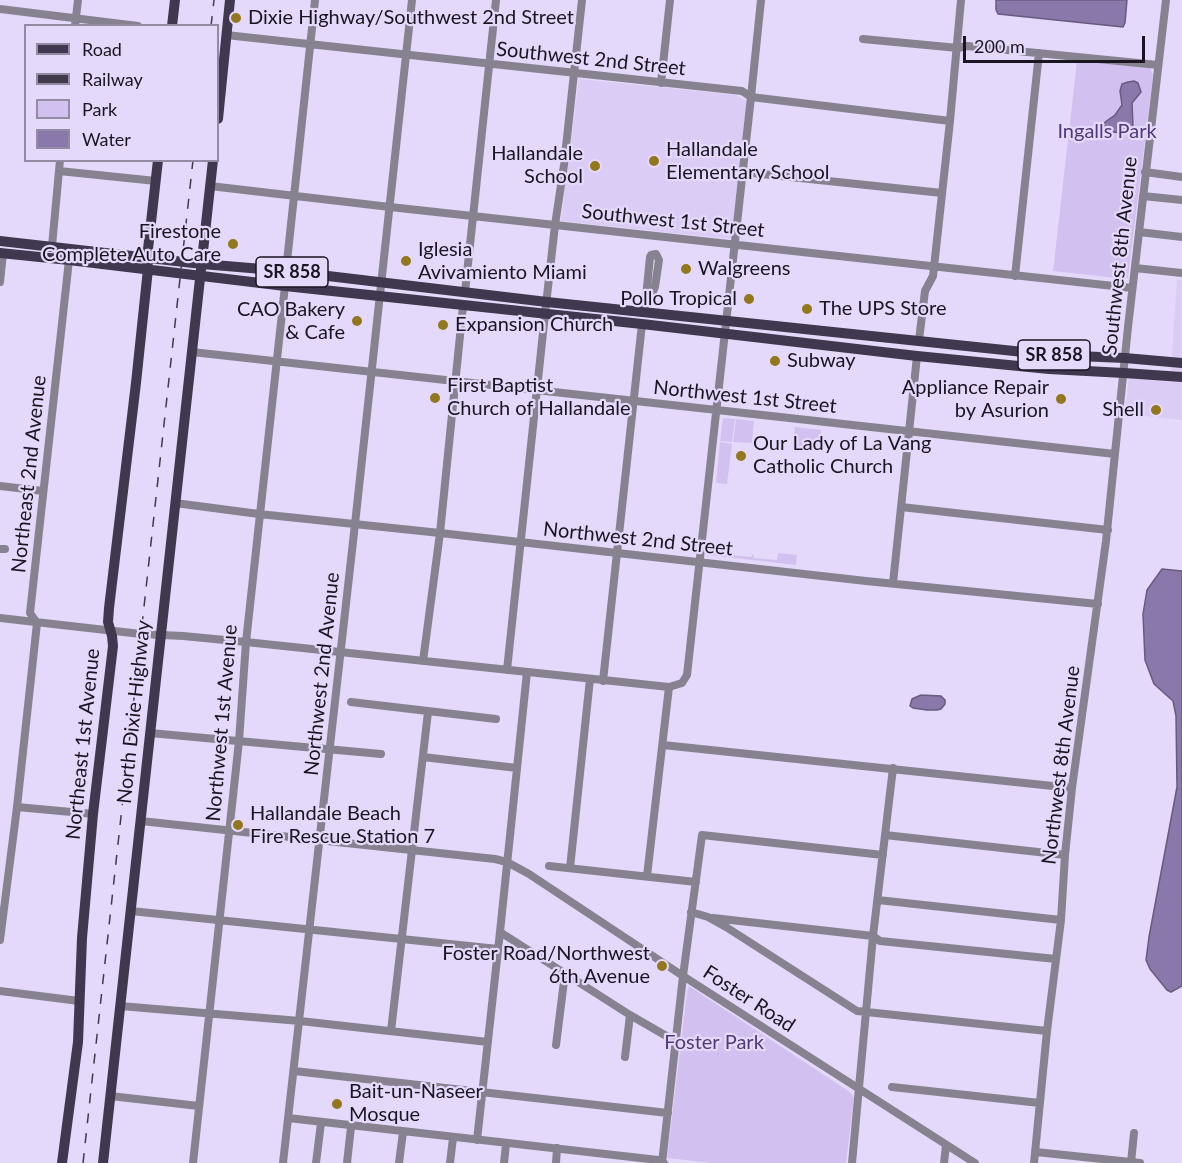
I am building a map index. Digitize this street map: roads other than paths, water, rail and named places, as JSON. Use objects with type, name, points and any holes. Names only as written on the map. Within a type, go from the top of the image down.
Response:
[{"type":"main road","points":[[172,24],[175,0]]},
{"type":"main road","points":[[219,108],[230,0]]},
{"type":"main road","name":"Northeast 1st Avenue","points":[[62,1163],[78,1042],[82,938],[93,814],[113,646],[108,622],[109,608],[158,162]]},
{"type":"main road","name":"North Dixie Highway","points":[[103,1163],[213,162]]},
{"type":"main road","name":"SR 858","points":[[0,241],[52,246],[147,263],[201,276],[285,286],[917,356],[1049,369],[1182,377]]},
{"type":"main road","points":[[1,253],[9,248],[40,251],[52,246]]},
{"type":"main road","name":"SR 858","points":[[1,253],[69,260],[202,264],[286,271],[547,302],[1052,355],[1182,363]]},
{"type":"main road","points":[[891,352],[916,345],[919,340]]},
{"type":"main road","points":[[917,356],[926,348],[942,343]]},
{"type":"street","points":[[75,22],[78,0]]},
{"type":"street","points":[[286,271],[315,0]]},
{"type":"street","name":"Northwest 2nd Avenue","points":[[283,1163],[412,0]]},
{"type":"street","points":[[465,292],[496,0]]},
{"type":"street","points":[[507,670],[545,314],[582,0]]},
{"type":"street","points":[[661,83],[670,0]]},
{"type":"street","points":[[0,618],[603,681],[669,687],[682,683],[687,675],[761,0]]},
{"type":"street","points":[[919,340],[925,291],[932,279],[934,266],[958,48],[961,0]]},
{"type":"street","name":"Southwest 8th Avenue","points":[[1124,372],[1166,0]]},
{"type":"street","points":[[0,9],[75,22],[106,24]]},
{"type":"street","name":"Southwest 2nd Street","points":[[226,35],[742,91],[751,97],[950,121]]},
{"type":"street","points":[[863,39],[958,48],[967,46],[1158,64]]},
{"type":"street","points":[[1015,276],[1039,53]]},
{"type":"street","points":[[52,246],[60,162]]},
{"type":"street","points":[[59,171],[156,181]]},
{"type":"street","points":[[743,172],[942,193]]},
{"type":"street","points":[[1145,172],[1182,177]]},
{"type":"street","name":"Southwest 1st Street","points":[[210,186],[1132,288]]},
{"type":"street","points":[[1143,196],[1182,200]]},
{"type":"street","points":[[1138,232],[1182,237]]},
{"type":"street","points":[[0,282],[1,253]]},
{"type":"street","points":[[644,311],[650,257],[656,254],[659,260],[656,287],[652,294],[646,297]]},
{"type":"street","name":"Northeast 2nd Avenue","points":[[0,940],[37,623],[30,613],[69,260]]},
{"type":"street","points":[[1135,268],[1182,273]]},
{"type":"street","name":"Northwest 1st Avenue","points":[[193,1163],[239,741],[259,514],[285,286]]},
{"type":"street","points":[[423,661],[440,532],[463,306]]},
{"type":"street","points":[[603,681],[642,324]]},
{"type":"street","name":"Northwest 1st Street","points":[[192,352],[1115,454]]},
{"type":"street","points":[[893,584],[917,356]]},
{"type":"street","name":"Northwest 8th Avenue","points":[[1035,1163],[1047,1031],[1061,920],[1072,788],[1098,604],[1124,372]]},
{"type":"street","points":[[0,486],[43,491]]},
{"type":"street","name":"Northwest 2nd Street","points":[[175,503],[893,584],[1098,604]]},
{"type":"street","points":[[901,507],[1107,530]]},
{"type":"street","points":[[477,1140],[527,672]]},
{"type":"street","points":[[570,868],[590,679]]},
{"type":"street","points":[[647,876],[669,687]]},
{"type":"street","points":[[351,702],[496,719]]},
{"type":"street","points":[[391,1032],[428,712]]},
{"type":"street","points":[[150,734],[381,754]]},
{"type":"street","points":[[663,745],[1072,788]]},
{"type":"street","points":[[423,757],[517,768]]},
{"type":"street","points":[[852,1163],[873,936],[893,768]]},
{"type":"street","points":[[17,807],[93,814]]},
{"type":"street","name":"Foster Road","points":[[141,820],[411,849],[507,862],[529,874],[683,976],[975,1163]]},
{"type":"street","points":[[288,1118],[557,1148],[609,1159],[658,1160],[663,1163],[675,1041],[702,835],[883,855]]},
{"type":"street","points":[[885,835],[1065,855]]},
{"type":"street","points":[[549,866],[696,882]]},
{"type":"street","points":[[878,900],[1061,920]]},
{"type":"street","points":[[131,911],[498,949]]},
{"type":"street","points":[[691,912],[708,917],[873,936],[880,941],[1056,959]]},
{"type":"street","points":[[708,917],[857,1011],[1047,1031]]},
{"type":"street","points":[[500,932],[675,1041]]},
{"type":"street","points":[[556,1045],[565,973]]},
{"type":"street","points":[[0,991],[79,1001]]},
{"type":"street","points":[[120,1006],[300,1021],[488,1042]]},
{"type":"street","points":[[625,1056],[630,1015]]},
{"type":"street","points":[[294,1071],[668,1113]]},
{"type":"street","points":[[892,1087],[1040,1103]]},
{"type":"street","points":[[110,1096],[199,1106]]},
{"type":"street","points":[[316,1163],[321,1123]]},
{"type":"street","points":[[347,1163],[351,1126]]},
{"type":"street","points":[[399,1163],[403,1132]]},
{"type":"street","points":[[1036,1152],[1134,1163],[1134,1133]]},
{"type":"street","points":[[450,1163],[453,1138]]},
{"type":"street","points":[[504,1163],[506,1144]]},
{"type":"street","points":[[944,1163],[946,1145]]},
{"type":"street","points":[[556,1163],[557,1148]]},
{"type":"water","points":[[996,0],[1127,0],[1125,23],[1123,27],[998,14]]},
{"type":"water","points":[[1134,81],[1138,83],[1141,92],[1132,103],[1133,126],[1123,133],[1105,129],[1105,122],[1115,115],[1122,105],[1120,91],[1122,84]]},
{"type":"water","points":[[1162,569],[1182,571],[1182,986],[1171,992],[1150,969],[1146,960],[1177,787],[1176,716],[1173,701],[1154,684],[1145,660],[1143,614],[1147,590]]},
{"type":"water","points":[[921,695],[941,696],[945,704],[937,710],[910,706],[912,699]]},
{"type":"railway","points":[[211,24],[214,0]]},
{"type":"railway","points":[[83,1163],[193,162]]},
{"type":"place","name":"Dixie Highway/Southwest 2nd Street","points":[[236,18]]},
{"type":"place","name":"Hallandale Elementary School","points":[[654,161]]},
{"type":"place","name":"Hallandale School","points":[[595,166]]},
{"type":"place","name":"Firestone Complete Auto Care","points":[[233,244]]},
{"type":"place","name":"Iglesia Avivamiento Miami","points":[[406,261]]},
{"type":"place","name":"Walgreens","points":[[686,269]]},
{"type":"place","name":"Pollo Tropical","points":[[749,299]]},
{"type":"place","name":"The UPS Store","points":[[807,309]]},
{"type":"place","name":"CAO Bakery & Cafe","points":[[357,321]]},
{"type":"place","name":"Expansion Church","points":[[443,325]]},
{"type":"place","name":"Subway","points":[[775,361]]},
{"type":"place","name":"First Baptist Church of Hallandale","points":[[435,398]]},
{"type":"place","name":"Appliance Repair by Asurion","points":[[1061,399]]},
{"type":"place","name":"Shell","points":[[1156,410]]},
{"type":"place","name":"Our Lady of La Vang Catholic Church","points":[[741,456]]},
{"type":"place","name":"Hallandale Beach Fire Rescue Station 7","points":[[238,825]]},
{"type":"place","name":"Foster Road/Northwest 6th Avenue","points":[[662,966]]},
{"type":"place","name":"Bait-un-Naseer Mosque","points":[[337,1104]]},
{"type":"park label","name":"Ingalls Park","points":[[1107,132]]},
{"type":"park label","name":"Foster Park","points":[[714,1043]]}]
